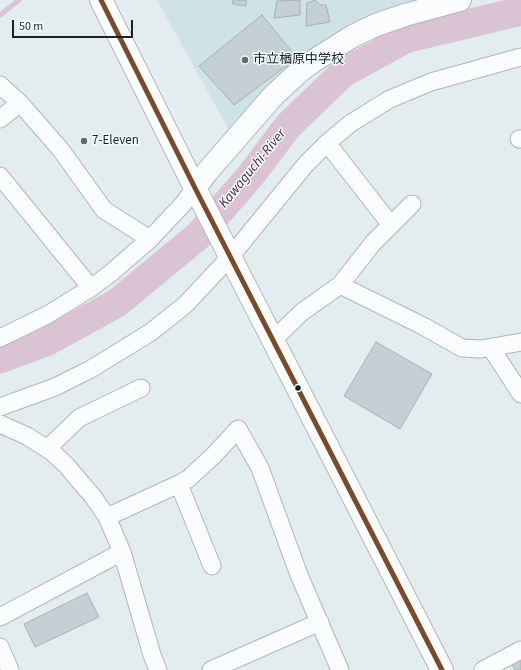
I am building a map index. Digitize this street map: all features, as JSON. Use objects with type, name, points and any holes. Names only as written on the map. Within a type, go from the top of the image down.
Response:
[{"type":"street","points":[[101,0],[442,670]]},
{"type":"street","points":[[0,338],[47,315],[91,288],[116,269],[150,239],[185,201],[198,192],[207,172],[273,96],[299,72],[315,60],[353,36],[376,26],[410,13],[460,0]]},
{"type":"street","points":[[0,407],[55,387],[109,359],[151,332],[185,305],[306,164],[327,143],[351,123],[390,99],[431,82],[521,57]]},
{"type":"street","points":[[0,84],[20,103],[61,150],[104,210],[150,239]]},
{"type":"street","points":[[0,119],[20,103]]},
{"type":"street","points":[[327,143],[392,225]]},
{"type":"street","points":[[0,176],[91,288]]},
{"type":"street","points":[[273,340],[302,312],[340,286],[373,243],[412,204]]},
{"type":"street","points":[[340,286],[423,326],[462,348],[481,350],[521,342]]},
{"type":"street","points":[[491,348],[521,394]]},
{"type":"street","points":[[47,449],[79,418],[141,388]]},
{"type":"street","points":[[0,424],[27,436],[47,449],[66,465],[94,498],[107,517],[122,552],[158,670]]},
{"type":"street","points":[[107,517],[188,479],[214,455],[238,429],[260,468],[300,575],[340,670]]},
{"type":"street","points":[[179,484],[212,566]]},
{"type":"street","points":[[0,617],[122,552]]},
{"type":"street","points":[[211,670],[320,622]]},
{"type":"street","points":[[0,647],[10,670]]},
{"type":"street","points":[[483,670],[521,650]]},
{"type":"shaded area","name":"市立楢原中学校","points":[[157,0],[421,0],[230,132]]},
{"type":"building","points":[[232,0],[246,0],[246,6],[233,4]]},
{"type":"building","points":[[300,0],[300,15],[274,18],[277,1]]},
{"type":"building","points":[[315,0],[320,5],[326,5],[330,22],[306,26],[307,3]]},
{"type":"building","points":[[262,15],[297,58],[234,105],[199,66]]},
{"type":"building","points":[[376,342],[432,374],[400,429],[344,396]]},
{"type":"building","points":[[87,593],[99,617],[35,647],[24,624]]},
{"type":"building","points":[[521,654],[521,670],[515,670],[510,661]]},
{"type":"waterway","points":[[0,15],[19,0]]},
{"type":"waterway","name":"Kawaguchi-River","points":[[0,359],[46,342],[117,303],[198,236],[251,175],[288,126],[343,73],[405,39],[521,11]]},
{"type":"transit line","points":[[101,0],[195,188],[442,670]]},
{"type":"place","name":"市立楢原中学校","points":[[245,60]]},
{"type":"place","name":"7-Eleven","points":[[84,141]]}]
